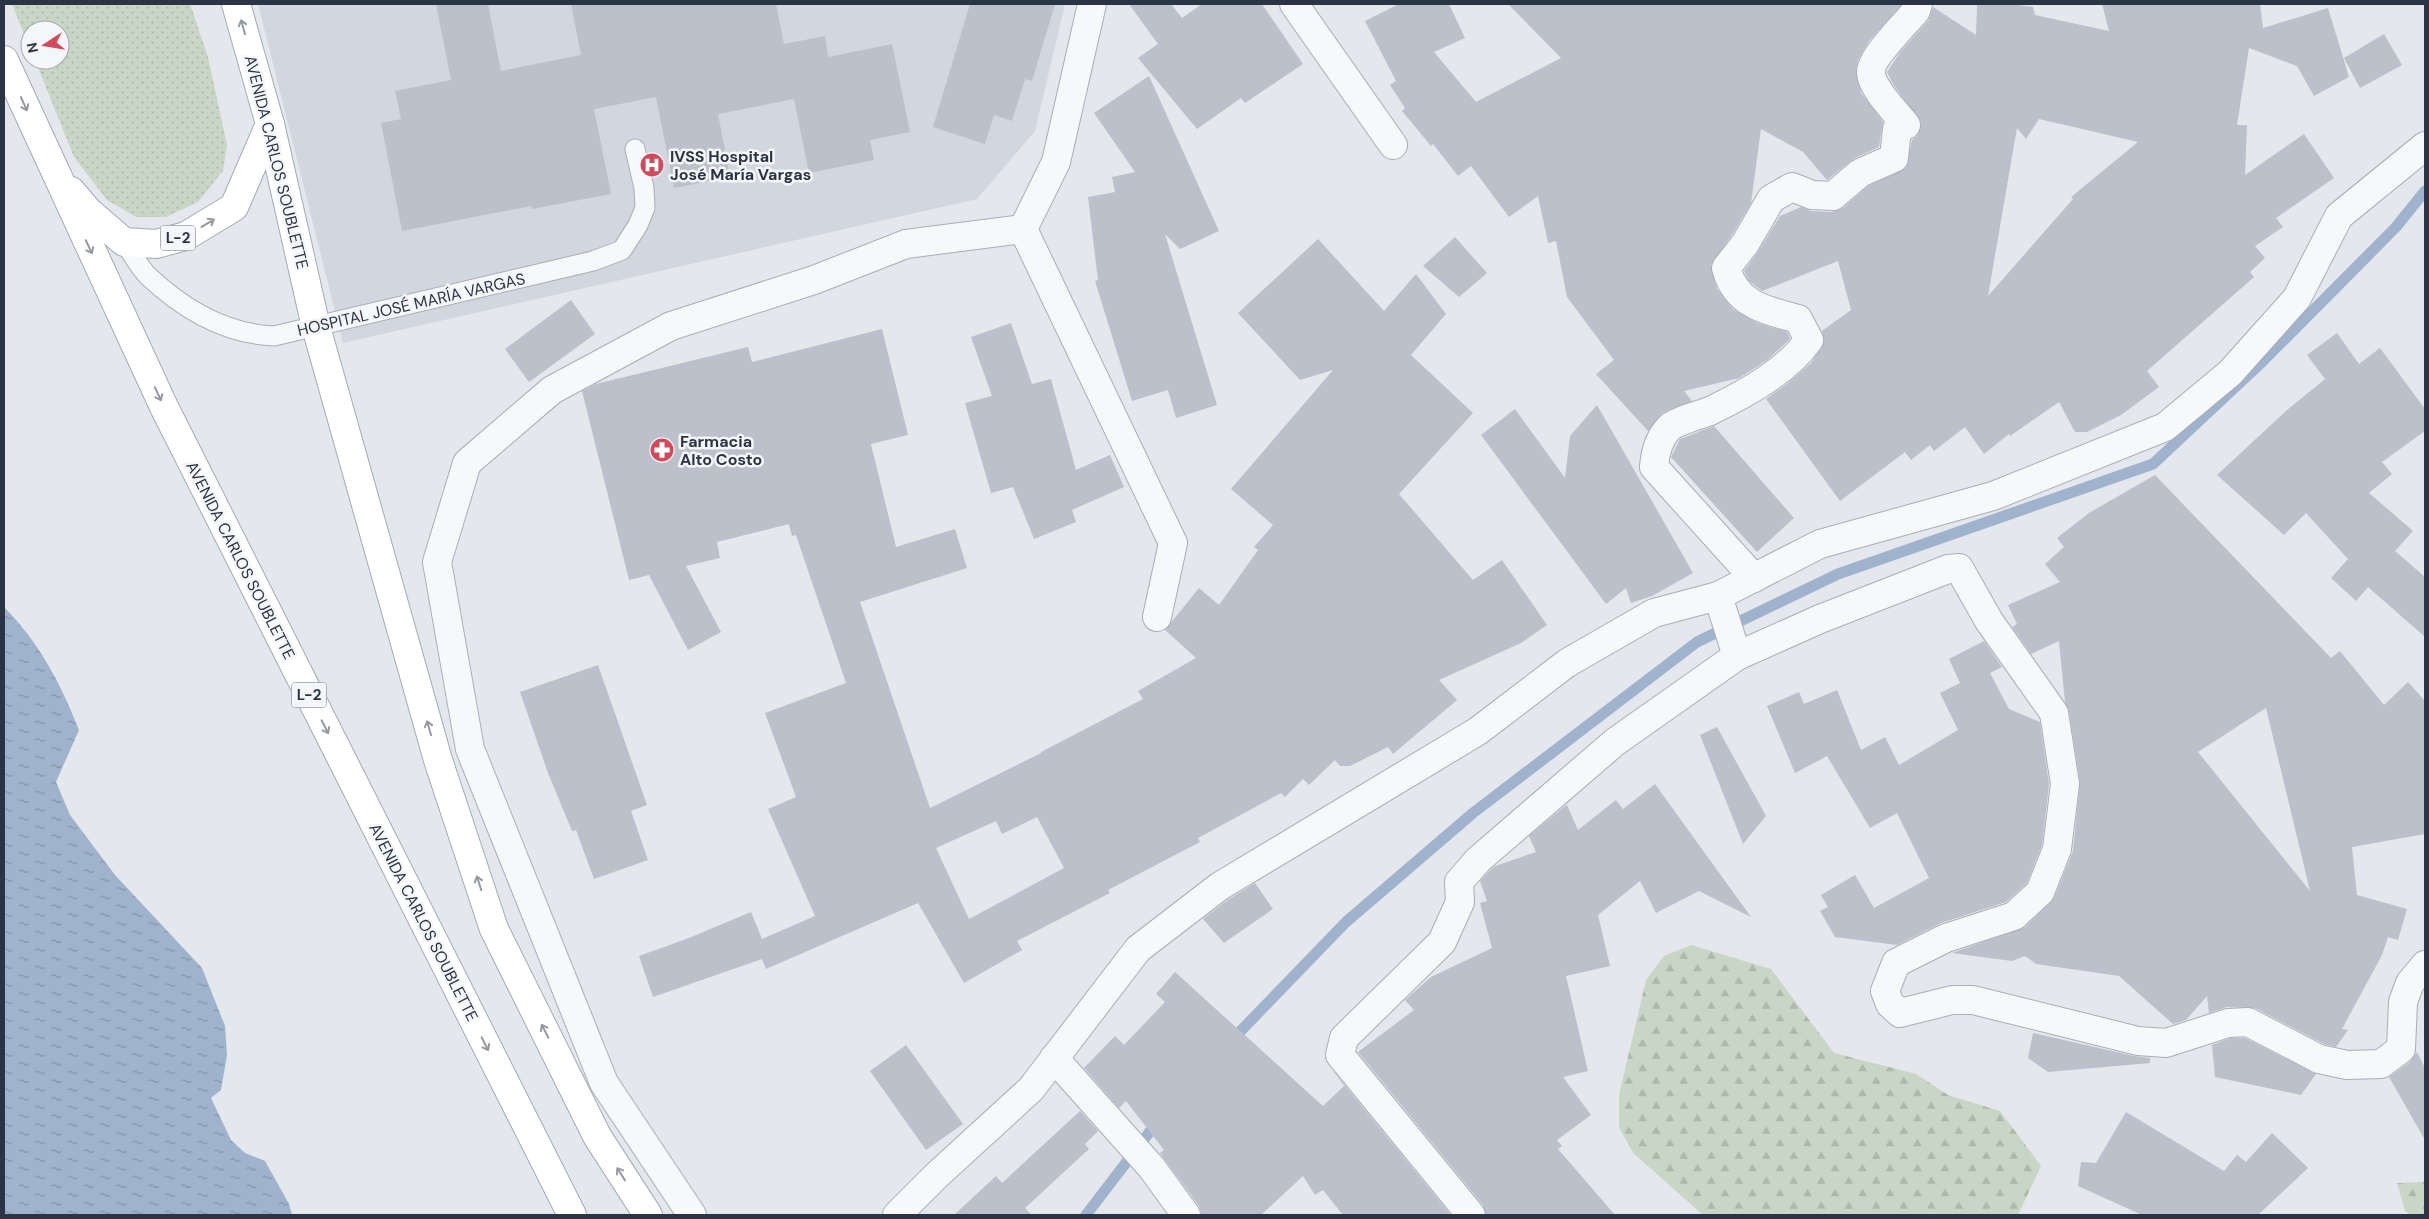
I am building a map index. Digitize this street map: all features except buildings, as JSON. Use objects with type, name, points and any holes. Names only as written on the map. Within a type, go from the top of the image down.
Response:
[{"type":"main road","name":"AVENIDA CARLOS SOUBLETTE","points":[[236,4],[270,124],[316,327],[438,760],[494,929],[597,1136],[648,1215]]},
{"type":"main road","name":"AVENIDA CARLOS SOUBLETTE","points":[[4,60],[164,407],[572,1215]]},
{"type":"main road","name":"L-2","points":[[54,171],[88,211],[124,242],[156,244],[186,236],[234,207],[270,124]]},
{"type":"street","points":[[1023,228],[1056,162],[1092,4]]},
{"type":"street","points":[[1294,4],[1393,145]]},
{"type":"street","points":[[1754,578],[1654,467],[1655,452],[1669,428],[1710,411],[1749,390],[1776,372],[1804,348],[1809,340],[1798,319],[1756,307],[1730,284],[1726,268],[1745,244],[1771,199],[1792,187],[1812,195],[1833,196],[1860,173],[1894,158],[1897,129],[1906,125],[1879,92],[1871,74],[1873,63],[1916,11],[1918,4]]},
{"type":"street","points":[[897,1215],[936,1176],[1032,1089],[1138,949],[1220,886],[1478,731],[1567,662],[1654,612],[1718,596],[1820,544],[1993,496],[2165,427],[2230,373],[2297,298],[2339,216],[2425,146]]},
{"type":"street","points":[[1023,228],[1173,543],[1157,617]]},
{"type":"street","points":[[692,1215],[604,1083],[470,749],[436,562],[467,463],[552,390],[671,326],[814,280],[906,244],[1023,228]]},
{"type":"street","points":[[1471,1215],[1340,1055],[1344,1038],[1442,942],[1460,902],[1459,882],[1478,860],[1615,742],[1737,656],[1820,619],[1948,569],[1959,568],[1989,621],[2054,713],[2065,784],[2057,849],[2040,892],[2014,916],[1946,938],[1896,963],[1885,991],[1890,1004],[1900,1012],[1952,1000],[1973,1000],[2138,1041],[2166,1043],[2228,1023],[2248,1022],[2319,1059],[2347,1065],[2381,1064],[2401,1049],[2403,1002],[2410,983],[2425,965]]},
{"type":"street","points":[[1718,596],[1737,656]]},
{"type":"street","points":[[438,760],[470,749]]},
{"type":"street","points":[[1054,1058],[1152,1168],[1186,1215]]},
{"type":"lane","name":"HOSPITAL JOSÉ MARÍA VARGAS","points":[[124,242],[147,275],[185,307],[230,329],[252,335],[274,336],[593,261],[622,250],[638,225],[645,208],[644,188],[635,149]]},
{"type":"shaded area","name":"IVSS Hospital José María Vargas","points":[[258,4],[1065,4],[1035,131],[977,199],[343,343]]},
{"type":"green space","points":[[12,4],[190,4],[208,57],[227,145],[223,171],[198,202],[166,217],[136,217],[107,200],[74,157],[39,70],[70,70],[70,20],[20,20],[20,24]]},
{"type":"green space","points":[[1691,945],[1771,969],[1834,1053],[1916,1074],[1948,1095],[2000,1111],[2041,1166],[2018,1215],[1703,1215],[1633,1153],[1619,1127],[1619,1095],[1646,980],[1664,956]]},
{"type":"green space","points":[[2425,1182],[2425,1215],[2411,1215],[2405,1211],[2397,1183]]},
{"type":"water","points":[[4,607],[17,620],[48,664],[65,696],[79,730],[56,782],[70,815],[115,875],[202,968],[225,1026],[227,1055],[221,1090],[211,1098],[231,1140],[245,1153],[265,1161],[289,1204],[292,1215],[4,1215]]},
{"type":"waterway","points":[[1231,1041],[1346,922],[1473,813],[1697,642],[1838,574],[2153,464],[2262,362],[2396,227],[2425,191]]},
{"type":"waterway","points":[[1086,1215],[1158,1121]]},
{"type":"place","name":"IVSS Hospital José María Vargas","points":[[652,165]]},
{"type":"place","name":"Farmacia Alto Costo","points":[[662,450]]}]
